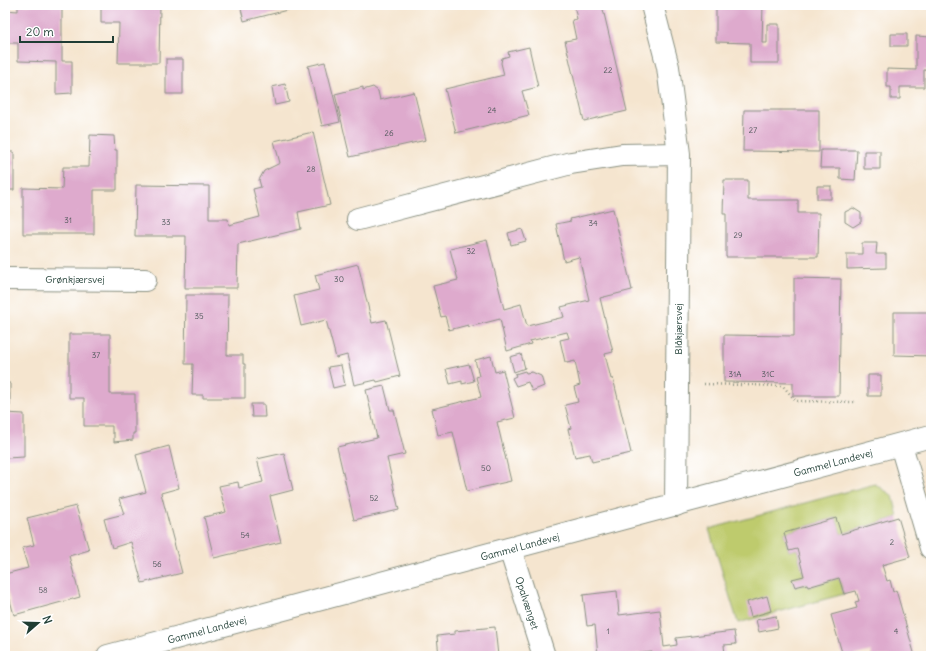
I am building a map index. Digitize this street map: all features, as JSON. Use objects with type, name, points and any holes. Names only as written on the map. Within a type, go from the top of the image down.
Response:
[{"type":"street","name":"Blåkjærsvej","points":[[652,5],[668,67],[679,154],[676,505]]},
{"type":"street","points":[[358,219],[570,163],[622,155],[679,154]]},
{"type":"street","name":"Grønkjærsvej","points":[[5,279],[145,280]]},
{"type":"street","name":"Gammel Landevej","points":[[120,655],[931,436]]},
{"type":"street","points":[[901,445],[931,548]]},
{"type":"street","name":"Opalvænget","points":[[510,549],[544,656]]},
{"type":"path","points":[[677,384],[783,386],[796,401],[855,402]]},
{"type":"green space","points":[[875,484],[893,496],[898,517],[841,534],[836,518],[784,533],[789,551],[797,549],[804,576],[793,579],[795,587],[807,584],[808,587],[839,578],[844,594],[738,623],[709,529]]},
{"type":"building","points":[[18,5],[62,5],[62,61],[72,61],[72,93],[56,94],[56,62],[18,61],[18,43],[5,43],[5,10],[18,11]]},
{"type":"building","points":[[101,5],[160,5],[159,63],[118,63],[119,23],[101,23]]},
{"type":"building","points":[[240,5],[303,5],[303,6],[244,21]]},
{"type":"building","points":[[574,5],[602,5],[627,111],[584,121],[565,41],[576,39],[572,20],[577,19]]},
{"type":"building","points":[[716,5],[763,5],[762,43],[767,43],[767,24],[779,24],[779,63],[750,63],[750,43],[716,42]]},
{"type":"building","points":[[891,34],[907,34],[907,46],[891,46]]},
{"type":"building","points":[[916,36],[931,37],[931,70],[924,70],[924,87],[900,87],[900,99],[891,99],[891,87],[887,87],[887,69],[916,70]]},
{"type":"building","points":[[529,47],[538,87],[522,91],[529,115],[456,133],[445,89],[504,75],[501,63],[502,58],[509,56],[508,52]]},
{"type":"building","points":[[166,59],[183,59],[183,94],[166,94]]},
{"type":"building","points":[[325,62],[340,122],[322,126],[308,66]]},
{"type":"building","points":[[285,84],[289,102],[275,105],[272,87]]},
{"type":"building","points":[[363,87],[363,90],[373,87],[378,91],[380,100],[414,92],[426,140],[350,157],[335,94]]},
{"type":"building","points":[[744,110],[819,110],[819,152],[743,151]]},
{"type":"building","points":[[313,132],[330,205],[298,212],[301,229],[238,244],[237,288],[185,288],[186,236],[135,236],[136,185],[209,186],[209,219],[228,219],[229,225],[260,217],[253,189],[261,187],[259,180],[264,171],[280,163],[274,141]]},
{"type":"building","points":[[90,135],[114,136],[115,150],[117,150],[117,190],[94,190],[94,234],[23,234],[23,188],[62,189],[63,167],[89,167]]},
{"type":"building","points":[[821,150],[857,150],[855,180],[840,179],[840,168],[820,168]]},
{"type":"building","points":[[864,151],[880,151],[880,169],[864,169]]},
{"type":"building","points":[[5,152],[14,152],[14,190],[5,190]]},
{"type":"building","points":[[724,180],[748,180],[748,200],[798,200],[798,213],[819,213],[818,257],[726,257],[726,214],[723,214]]},
{"type":"building","points":[[817,186],[831,186],[831,199],[817,199]]},
{"type":"building","points":[[853,208],[861,213],[861,222],[853,227],[845,222],[845,212]]},
{"type":"building","points":[[613,209],[632,290],[600,298],[613,352],[605,354],[611,379],[613,378],[631,453],[592,462],[590,454],[575,457],[568,429],[571,428],[565,405],[578,402],[574,387],[580,385],[575,361],[565,362],[560,340],[569,338],[567,332],[530,341],[531,344],[507,351],[500,319],[469,327],[468,325],[449,330],[445,316],[441,317],[433,286],[458,280],[450,249],[487,240],[504,309],[521,304],[527,326],[564,317],[561,307],[589,300],[579,257],[564,261],[556,224],[571,221],[570,219]]},
{"type":"building","points":[[522,229],[526,241],[511,245],[508,233]]},
{"type":"building","points":[[862,243],[877,243],[876,254],[886,254],[886,268],[847,269],[847,254],[862,254]]},
{"type":"building","points":[[358,264],[372,323],[386,320],[400,376],[377,382],[376,380],[354,385],[347,355],[336,358],[326,320],[301,326],[294,296],[319,290],[315,275]]},
{"type":"building","points":[[794,278],[841,279],[839,396],[793,396],[793,383],[724,382],[724,335],[794,336]]},
{"type":"building","points":[[186,295],[228,295],[227,355],[243,355],[243,364],[245,364],[245,398],[203,398],[203,395],[192,395],[193,364],[185,364]]},
{"type":"building","points":[[894,312],[931,312],[931,356],[894,355]]},
{"type":"building","points":[[69,334],[110,334],[110,394],[135,394],[135,433],[133,433],[133,440],[114,442],[112,426],[84,426],[84,398],[69,398]]},
{"type":"building","points":[[521,354],[525,368],[514,372],[510,357]]},
{"type":"building","points":[[491,356],[495,372],[503,370],[515,418],[497,422],[511,481],[467,491],[453,432],[438,435],[432,409],[481,397],[476,377],[479,376],[475,360]]},
{"type":"building","points":[[469,364],[474,381],[462,384],[462,381],[450,384],[446,369]]},
{"type":"building","points":[[341,365],[345,385],[333,388],[328,367]]},
{"type":"building","points":[[525,371],[526,373],[532,372],[541,376],[544,386],[532,391],[528,382],[516,386],[512,378],[516,376],[515,374]]},
{"type":"building","points":[[868,375],[881,375],[881,396],[868,396]]},
{"type":"building","points":[[5,383],[10,383],[10,406],[5,406]]},
{"type":"building","points":[[384,386],[390,410],[394,410],[405,454],[387,458],[399,510],[354,520],[337,447],[377,438],[366,390]]},
{"type":"building","points":[[251,404],[264,404],[265,417],[252,417]]},
{"type":"building","points":[[5,413],[24,414],[24,457],[6,458]]},
{"type":"building","points":[[169,446],[179,488],[161,493],[182,573],[142,583],[131,542],[112,548],[104,519],[124,514],[119,499],[146,492],[136,455]]},
{"type":"building","points":[[284,453],[293,490],[270,496],[281,542],[214,558],[204,517],[226,512],[219,486],[238,482],[239,488],[263,482],[257,459]]},
{"type":"building","points":[[76,506],[89,550],[69,556],[80,597],[14,615],[5,582],[5,574],[28,568],[22,548],[34,545],[27,518]]},
{"type":"building","points":[[898,517],[910,557],[882,565],[887,581],[890,580],[893,592],[896,590],[915,656],[872,656],[871,651],[852,656],[843,656],[831,615],[857,608],[855,602],[859,601],[856,591],[844,594],[839,578],[808,587],[807,584],[795,587],[792,579],[804,576],[797,549],[789,551],[784,533],[836,518],[841,534]]},
{"type":"building","points":[[617,591],[619,615],[660,610],[664,647],[677,645],[676,638],[734,631],[736,644],[724,645],[725,655],[717,656],[652,656],[652,652],[616,656],[598,656],[595,625],[587,626],[583,595]]},
{"type":"building","points":[[767,596],[771,611],[751,617],[747,602]]},
{"type":"building","points":[[776,616],[778,628],[759,632],[756,620]]},
{"type":"building","points":[[495,627],[498,656],[439,656],[437,636],[455,634],[455,631]]}]
